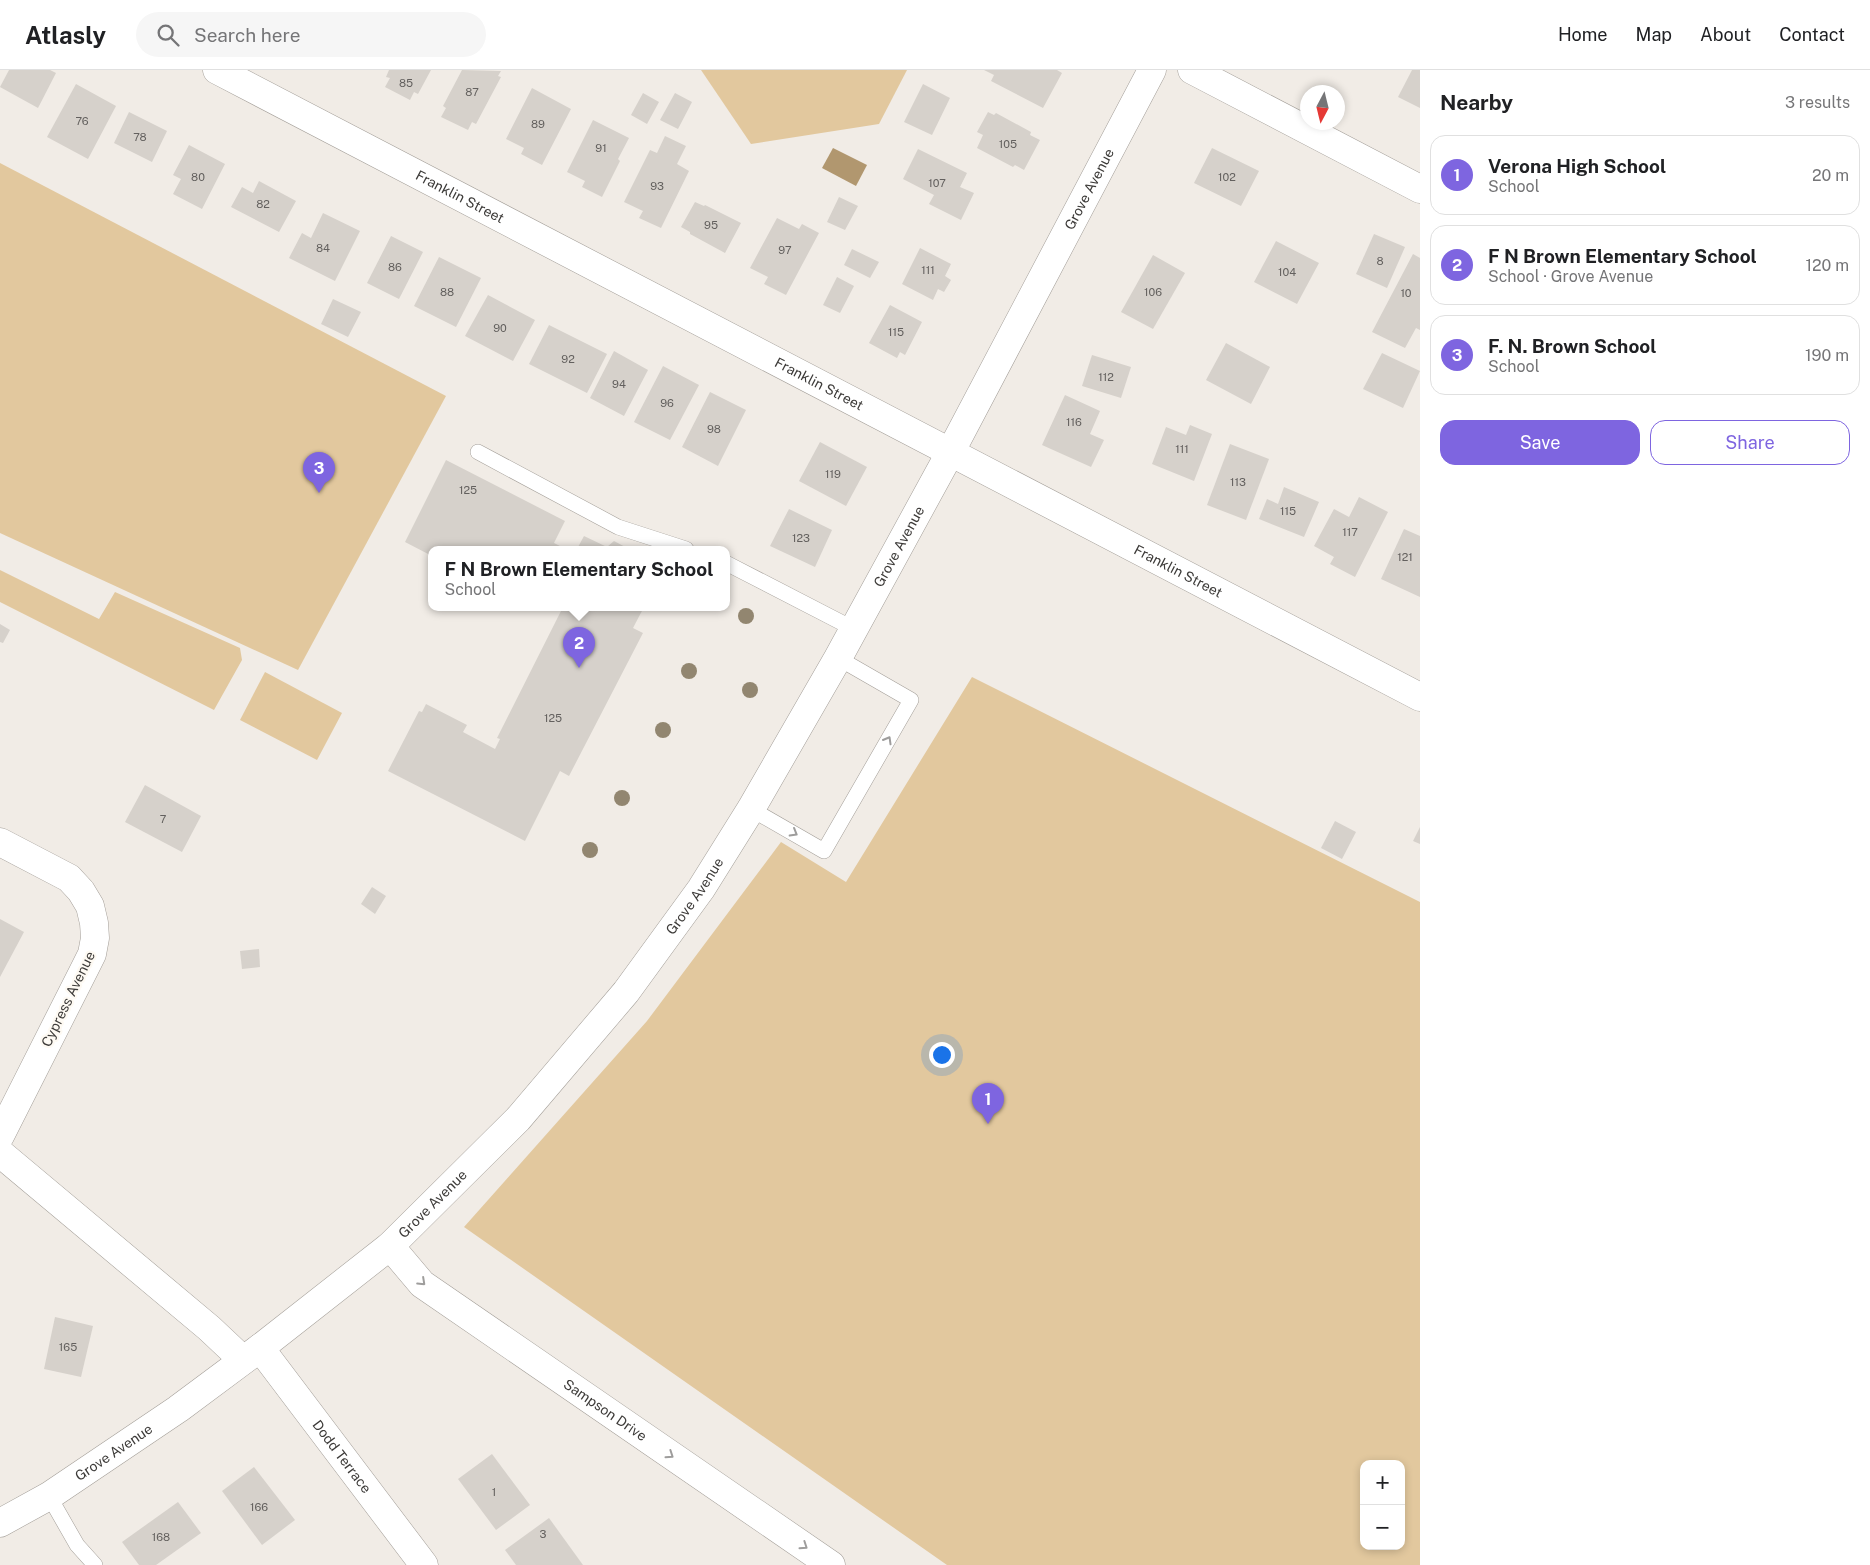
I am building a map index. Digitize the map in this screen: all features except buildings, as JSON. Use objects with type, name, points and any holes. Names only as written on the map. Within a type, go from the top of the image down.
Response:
[{"type":"street","name":"Franklin Street","points":[[217,70],[1420,697]]},
{"type":"street","name":"Grove Avenue","points":[[0,1523],[49,1496],[178,1409],[252,1354],[390,1246],[518,1120],[626,992],[694,900],[751,809],[838,658],[950,453],[1152,70]]},
{"type":"street","points":[[1192,70],[1420,188]]},
{"type":"street","name":"Cypress Avenue","points":[[0,842],[68,878],[81,891],[90,906],[95,938],[92,954],[0,1136]]},
{"type":"street","points":[[0,1153],[209,1328],[252,1354]]},
{"type":"street","name":"Sampson Drive","points":[[390,1246],[422,1284],[831,1565]]},
{"type":"street","name":"Dodd Terrace","points":[[252,1354],[424,1565]]},
{"type":"lane","points":[[478,452],[618,527],[677,546]]},
{"type":"lane","points":[[730,565],[854,629]]},
{"type":"lane","points":[[751,809],[824,850],[863,784],[911,700],[838,658]]},
{"type":"lane","points":[[49,1496],[77,1545],[95,1565]]},
{"type":"shaded area","points":[[701,70],[907,70],[879,124],[751,144]]},
{"type":"shaded area","points":[[833,148],[867,165],[856,186],[822,168]]},
{"type":"shaded area","points":[[0,163],[446,396],[298,670],[0,533]]},
{"type":"shaded area","points":[[0,570],[99,619],[115,592],[240,648],[242,660],[214,710],[0,602]]},
{"type":"shaded area","points":[[265,672],[342,713],[317,760],[240,720]]},
{"type":"shaded area","points":[[972,677],[1420,902],[1420,1565],[947,1565],[464,1227],[647,1021],[781,842],[846,882]]},
{"type":"place","name":"F. N. Brown School","points":[[319,493]]},
{"type":"place","name":"F N Brown Elementary School","points":[[579,668]]},
{"type":"place","name":"Verona High School","points":[[988,1124]]}]
